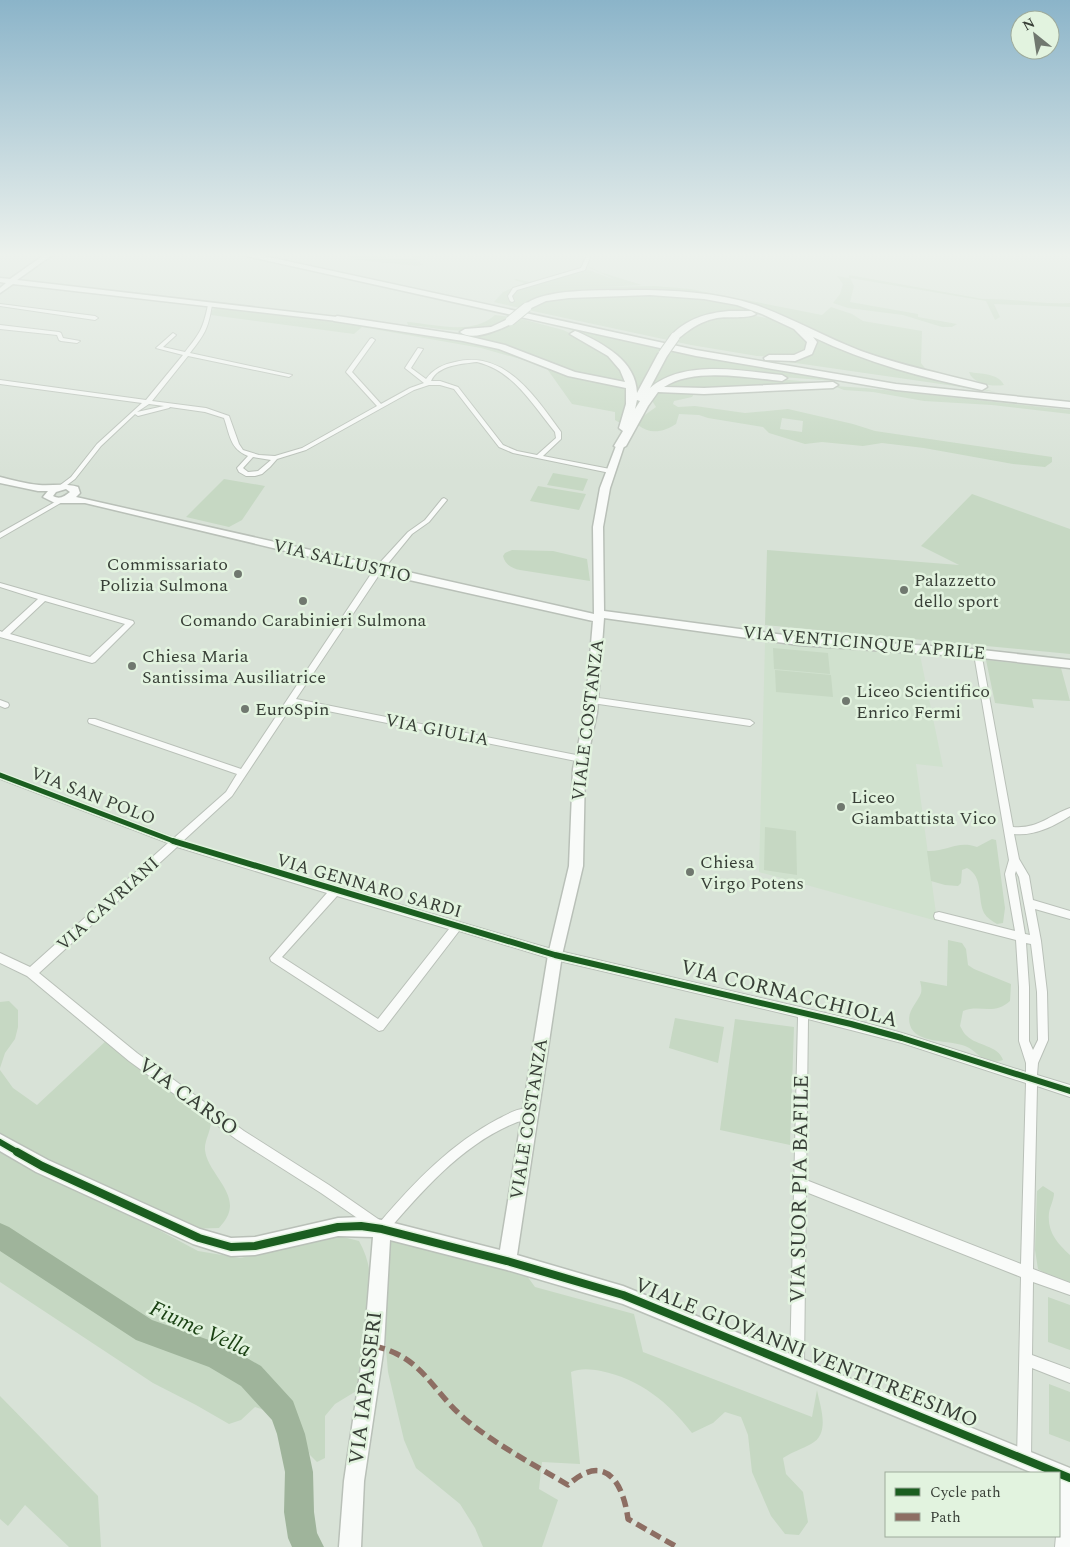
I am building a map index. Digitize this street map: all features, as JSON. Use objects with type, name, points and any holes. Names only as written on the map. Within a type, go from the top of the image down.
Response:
[{"type":"highway","points":[[391,327],[470,339],[502,348],[572,374],[625,386]]},
{"type":"highway","points":[[416,327],[473,333],[492,330],[496,327]]},
{"type":"highway","points":[[559,327],[595,344],[619,362],[628,375],[632,389],[631,404],[620,446]]},
{"type":"highway","points":[[561,327],[812,374],[896,386],[1070,405]]},
{"type":"highway","points":[[597,327],[698,349],[899,382],[1070,405]]},
{"type":"highway","points":[[620,446],[646,385],[663,354],[685,327]]},
{"type":"highway","points":[[698,349],[766,358],[782,359],[801,356],[809,352],[812,342],[795,327]]},
{"type":"highway","points":[[798,327],[860,354],[920,373],[1070,405]]},
{"type":"highway","points":[[620,446],[652,392],[663,382],[678,376],[719,373],[1070,405]]},
{"type":"highway","points":[[661,390],[704,393],[798,385],[869,387]]},
{"type":"street","points":[[9,327],[59,334],[61,339],[76,340]]},
{"type":"street","points":[[0,536],[43,510],[73,496],[74,485],[99,445],[132,417],[150,406],[148,402],[188,355],[205,327]]},
{"type":"street","points":[[173,335],[159,348],[289,375]]},
{"type":"street","points":[[372,340],[349,372],[381,407]]},
{"type":"street","points":[[420,349],[408,368],[428,384]]},
{"type":"street","points":[[428,384],[429,378],[444,367],[472,360],[494,365],[509,373],[558,432],[560,438],[538,457]]},
{"type":"street","points":[[0,382],[206,410],[227,418],[238,448],[251,456],[275,458],[304,449],[412,389],[428,384],[440,383],[456,388],[501,446],[516,452],[610,471]]},
{"type":"street","points":[[126,399],[134,406],[132,417]]},
{"type":"street","points":[[132,417],[165,407],[183,407]]},
{"type":"street","name":"VIALE COSTANZA","points":[[507,1261],[554,955],[576,866],[578,784],[592,700],[599,616],[598,526],[610,471],[620,446]]},
{"type":"street","points":[[251,456],[240,468],[244,474],[256,474],[262,471],[275,458]]},
{"type":"street","points":[[0,480],[38,488],[74,485]]},
{"type":"street","points":[[74,485],[85,500]]},
{"type":"street","points":[[43,510],[48,505],[49,497],[59,487]]},
{"type":"street","points":[[38,488],[49,497]]},
{"type":"street","name":"VIA SALLUSTIO","points":[[49,497],[64,500],[85,500],[378,570],[599,616]]},
{"type":"street","name":"VIA CAVRIANI","points":[[32,973],[229,794],[378,570],[410,533],[427,521],[444,500]]},
{"type":"street","points":[[0,585],[130,623],[92,660],[2,634]]},
{"type":"street","points":[[2,634],[44,598]]},
{"type":"street","name":"VIA VENTICINQUE APRILE","points":[[599,616],[799,641],[978,654],[1070,664]]},
{"type":"street","points":[[978,654],[1014,860],[1024,876],[1036,941],[1042,992],[1042,1040],[1032,1063],[1031,1079],[1024,1459]]},
{"type":"street","points":[[592,700],[750,723]]},
{"type":"street","name":"VIA GIULIA","points":[[292,701],[581,759]]},
{"type":"street","points":[[92,721],[244,773]]},
{"type":"street","name":"VIA SAN POLO","points":[[0,775],[176,842]]},
{"type":"street","points":[[1009,830],[1034,831],[1043,828],[1070,812]]},
{"type":"street","name":"VIA GENNARO SARDI","points":[[176,842],[554,955]]},
{"type":"street","points":[[1014,860],[1010,874],[1021,938],[1024,987],[1024,1041],[1032,1063]]},
{"type":"street","points":[[335,891],[275,958],[379,1026],[457,926]]},
{"type":"street","points":[[1029,903],[1070,915]]},
{"type":"street","points":[[939,916],[1036,941]]},
{"type":"street","name":"VIA CORNACCHIOLA","points":[[554,955],[803,1012],[902,1038],[1070,1091]]},
{"type":"street","name":"VIA CARSO","points":[[0,958],[32,973],[133,1057],[240,1135],[325,1189],[382,1229]]},
{"type":"street","name":"VIA SUOR PIA BAFILE","points":[[797,1366],[803,1012]]},
{"type":"street","points":[[382,1229],[412,1194],[447,1158],[480,1135],[515,1116],[530,1114]]},
{"type":"street","name":"VIALE GIOVANNI VENTITREESIMO","points":[[0,1142],[42,1166],[199,1238],[231,1247],[255,1246],[338,1227],[361,1226],[382,1229],[507,1261],[623,1296],[1056,1472]]},
{"type":"street","points":[[800,1184],[1070,1289]]},
{"type":"street","name":"VIA IAPASSERI","points":[[350,1547],[354,1482],[374,1346],[382,1229]]},
{"type":"street","points":[[1026,1359],[1070,1376]]},
{"type":"street","points":[[1063,1547],[1066,1476]]},
{"type":"shaded area","points":[[303,327],[362,327],[354,334]]},
{"type":"shaded area","points":[[363,327],[378,327],[493,346],[549,366],[629,387],[628,401],[620,423],[615,420],[615,412],[572,404],[545,366],[481,348]]},
{"type":"shaded area","points":[[398,327],[450,333],[488,331],[501,327],[552,327],[563,330],[592,343],[620,366],[628,385],[588,376],[514,349]]},
{"type":"shaded area","points":[[427,327],[490,327],[461,331]]},
{"type":"shaded area","points":[[608,327],[681,327],[687,329],[691,327],[791,327],[809,342],[807,349],[799,355],[781,357],[757,356],[691,345]]},
{"type":"shaded area","points":[[807,327],[900,327],[922,331],[921,363],[928,372],[862,353]]},
{"type":"shaded area","points":[[567,328],[695,355],[848,382],[718,372],[687,373],[647,390],[659,353],[648,369],[636,397],[631,374],[583,336]]},
{"type":"shaded area","points":[[803,331],[839,347],[943,380],[996,392],[775,360],[811,352]]},
{"type":"shaded area","points":[[969,372],[993,376],[998,378],[1004,385],[984,384],[974,379]]},
{"type":"shaded area","points":[[719,374],[824,383],[719,390],[659,388],[680,378]]},
{"type":"shaded area","points":[[834,386],[1070,410],[1070,414],[992,405],[924,401],[873,392],[844,390]]},
{"type":"shaded area","points":[[656,390],[694,394],[692,397],[674,401],[673,404],[678,407],[695,406],[745,413],[788,409],[875,431],[1052,457],[1052,462],[1045,467],[1013,464],[924,448],[882,443],[863,446],[822,442],[805,444],[769,433],[763,427],[699,415],[679,414],[676,424],[667,429],[652,431],[638,425],[642,417],[656,407],[651,399]],"holes":[[[782,418],[803,421],[802,432],[780,429]]]},
{"type":"shaded area","points":[[553,473],[588,479],[583,491],[547,485]]},
{"type":"shaded area","points":[[224,479],[265,486],[242,520],[229,527],[186,517]]},
{"type":"shaded area","points":[[538,486],[586,494],[579,510],[530,501]]},
{"type":"shaded area","points":[[972,494],[1070,529],[1070,654],[765,625],[767,550],[959,565],[921,546]]},
{"type":"shaded area","points":[[512,550],[553,551],[587,559],[590,581],[514,568],[507,564],[503,556]]},
{"type":"shaded area","points":[[765,643],[920,655],[943,767],[916,764],[937,921],[759,872]]},
{"type":"shaded area","points":[[773,648],[828,653],[830,674],[774,669]]},
{"type":"shaded area","points":[[986,660],[1061,668],[1070,701],[1032,699],[1034,708],[995,703]]},
{"type":"shaded area","points":[[775,670],[831,675],[833,697],[776,692]]},
{"type":"shaded area","points":[[765,827],[796,831],[797,875],[764,870]]},
{"type":"shaded area","points":[[992,839],[996,840],[1005,908],[1003,923],[997,924],[984,913],[978,882],[972,872],[967,868],[962,870],[961,883],[958,886],[931,881],[927,851],[958,845],[977,847]]},
{"type":"shaded area","points":[[948,940],[962,943],[966,949],[968,965],[1011,984],[1010,1001],[998,1008],[963,1011],[960,1026],[967,1036],[997,1051],[1003,1060],[991,1062],[965,1046],[926,1038],[913,1031],[910,1025],[909,1016],[921,993],[920,981],[947,986]]},
{"type":"shaded area","points":[[9,1001],[18,1010],[18,1027],[15,1039],[5,1053],[0,1068],[0,1002]]},
{"type":"shaded area","points":[[675,1018],[724,1027],[718,1063],[669,1048]]},
{"type":"shaded area","points":[[735,1019],[794,1027],[790,1145],[720,1130]]},
{"type":"shaded area","points":[[107,1040],[211,1119],[205,1150],[211,1166],[226,1190],[230,1207],[227,1217],[219,1228],[184,1229],[0,1137],[0,1070],[13,1088],[37,1105]]},
{"type":"shaded area","points":[[0,1148],[68,1187],[155,1228],[198,1251],[240,1258],[288,1248],[335,1235],[359,1241],[366,1258],[370,1276],[371,1314],[358,1390],[335,1404],[325,1416],[325,1458],[317,1462],[310,1455],[297,1421],[255,1407],[241,1420],[229,1424],[153,1383],[0,1282]]},
{"type":"shaded area","points":[[1043,1186],[1054,1193],[1049,1213],[1050,1226],[1054,1237],[1070,1255],[1070,1284],[1038,1269],[1035,1250],[1037,1191]]},
{"type":"shaded area","points":[[389,1235],[527,1276],[535,1287],[634,1314],[643,1352],[812,1417],[817,1390],[823,1419],[821,1434],[811,1444],[783,1458],[786,1474],[803,1492],[808,1522],[799,1535],[785,1534],[771,1516],[752,1472],[748,1435],[741,1417],[725,1412],[713,1423],[692,1433],[673,1411],[641,1386],[615,1375],[586,1369],[571,1372],[580,1464],[542,1462],[539,1489],[558,1500],[542,1547],[483,1547],[475,1528],[460,1504],[416,1468],[404,1440],[388,1372],[381,1293]]},
{"type":"shaded area","points":[[1048,1297],[1070,1305],[1070,1350],[1048,1342]]},
{"type":"shaded area","points":[[1049,1384],[1070,1392],[1070,1442],[1049,1434]]},
{"type":"shaded area","points":[[0,1396],[98,1496],[101,1547],[69,1547],[25,1505],[8,1526],[0,1519]]},
{"type":"waterway","name":"Fiume Vella","points":[[0,1236],[145,1331],[216,1356],[251,1376],[283,1411],[291,1434],[299,1472],[299,1512],[303,1538],[309,1547]]},
{"type":"marked path","points":[[374,1346],[403,1356],[424,1374],[464,1418],[502,1445],[568,1485],[579,1474],[590,1470],[600,1470],[609,1475],[617,1483],[623,1494],[628,1519],[677,1547]]},
{"type":"cycle path","points":[[0,775],[183,845],[335,891],[555,955],[851,1024],[902,1038],[1070,1091]]},
{"type":"cycle path","points":[[0,1142],[42,1166],[199,1238],[231,1247],[255,1246],[338,1227],[361,1226],[382,1229],[507,1261],[623,1295],[1055,1472]]},
{"type":"cycle path","points":[[1060,1474],[1070,1478]]},
{"type":"place","name":"Commissariato Polizia Sulmona","points":[[238,574]]},
{"type":"place","name":"Palazzetto dello sport","points":[[904,590]]},
{"type":"place","name":"Comando Carabinieri Sulmona","points":[[303,601]]},
{"type":"place","name":"Chiesa Maria Santissima Ausiliatrice","points":[[132,666]]},
{"type":"place","name":"Liceo Scientifico Enrico Fermi","points":[[846,701]]},
{"type":"place","name":"EuroSpin","points":[[245,709]]},
{"type":"place","name":"Liceo Giambattista Vico","points":[[841,807]]},
{"type":"place","name":"Chiesa Virgo Potens","points":[[690,872]]}]
